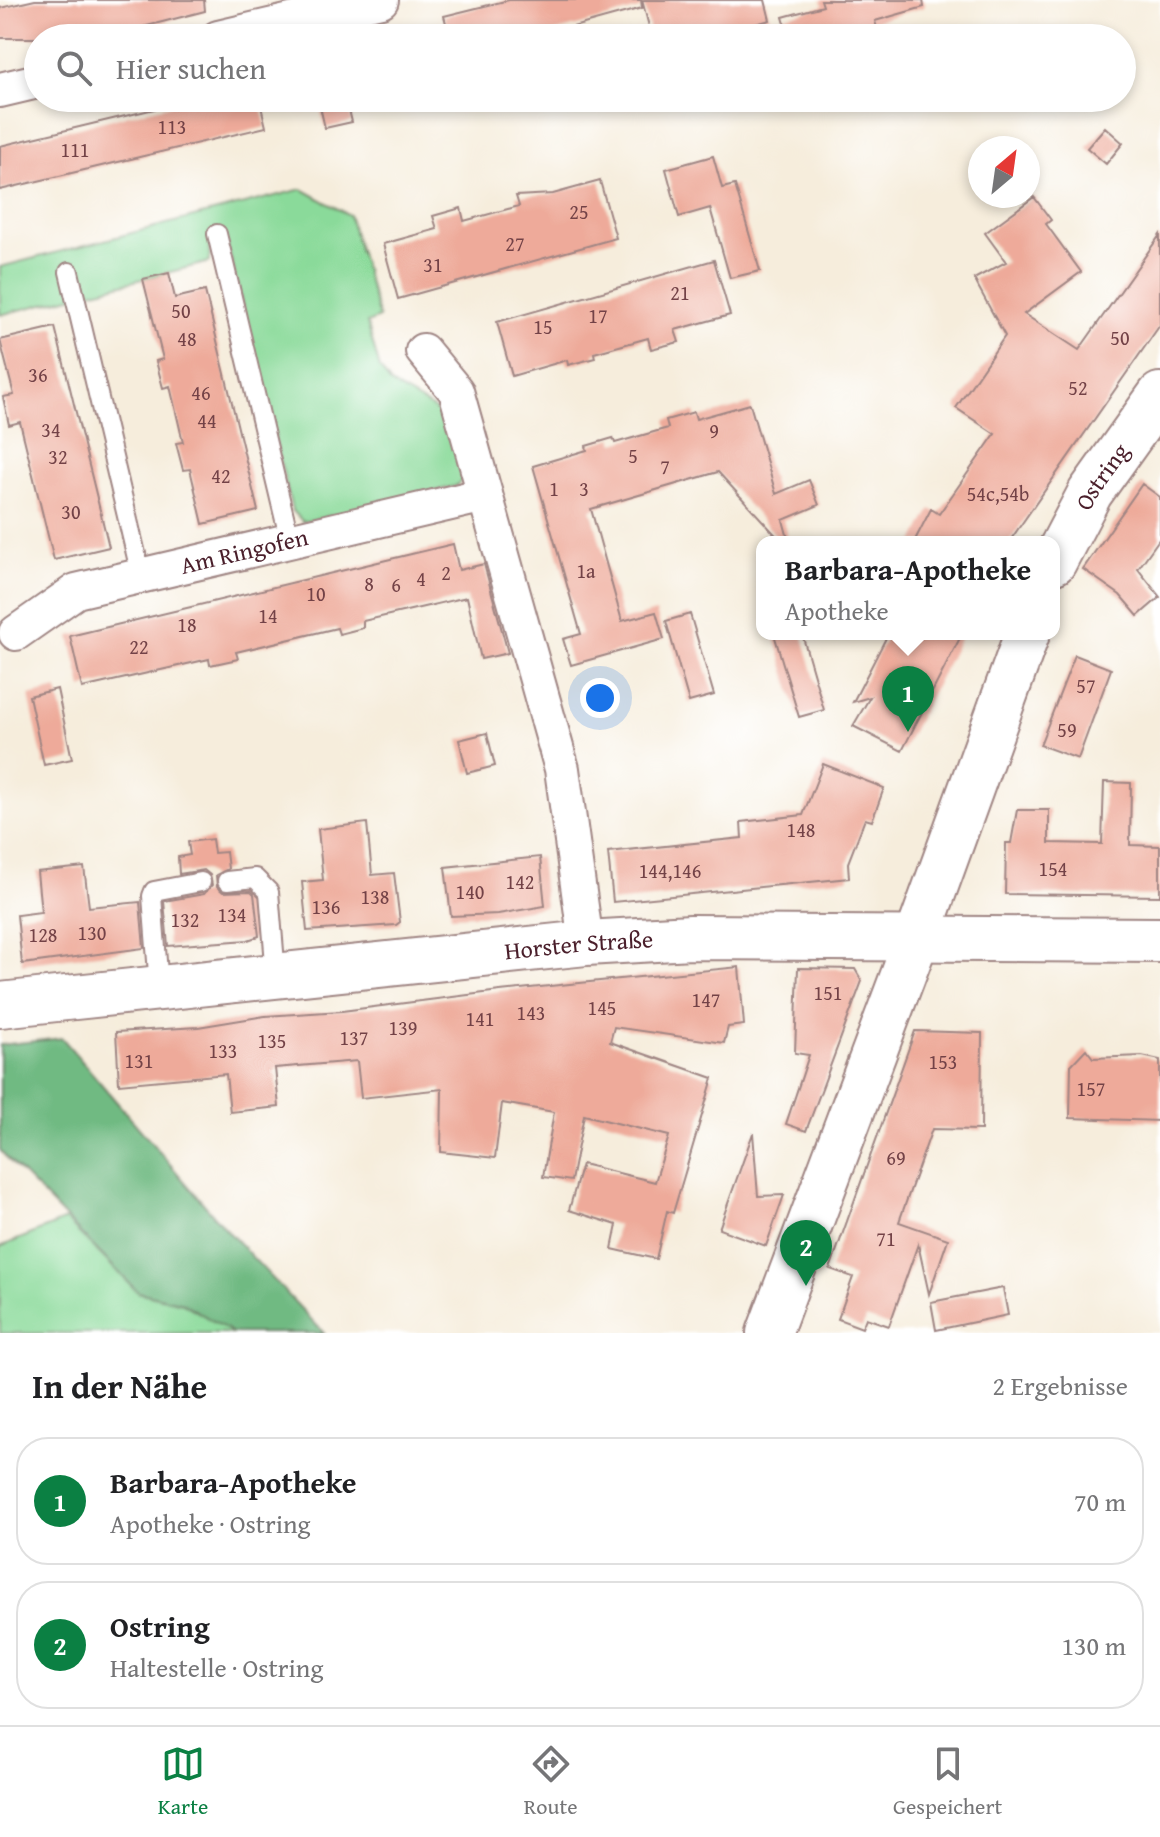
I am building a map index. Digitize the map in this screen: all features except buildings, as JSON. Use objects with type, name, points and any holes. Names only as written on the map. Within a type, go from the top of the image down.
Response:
[{"type":"main road","name":"Ostring","points":[[1060,550],[1090,493],[1160,395]]},
{"type":"main road","points":[[769,1333],[1025,640]]},
{"type":"main road","name":"Horster Straße","points":[[0,1005],[586,943],[691,937],[1160,940]]},
{"type":"street","points":[[278,24],[381,0]]},
{"type":"street","points":[[0,90],[24,84]]},
{"type":"street","points":[[423,351],[456,391],[562,769],[586,943]]},
{"type":"street","name":"Am Ringofen","points":[[16,633],[76,591],[485,495]]},
{"type":"lane","points":[[217,234],[290,541]]},
{"type":"lane","points":[[69,272],[141,575]]},
{"type":"lane","points":[[227,881],[255,878],[269,892],[276,975]]},
{"type":"lane","points":[[159,987],[152,896],[154,891],[201,882]]},
{"type":"green space","points":[[302,189],[349,215],[379,318],[367,323],[380,369],[391,384],[444,415],[452,424],[465,477],[456,486],[303,522],[292,510],[227,243],[209,248],[210,262],[0,315],[0,267]]},
{"type":"green space","points":[[62,1038],[221,1224],[324,1333],[233,1333],[183,1303],[138,1292],[5,1156],[0,1150],[0,1045]]},
{"type":"green space","points":[[66,1220],[138,1292],[183,1303],[233,1333],[0,1333],[0,1247]]},
{"type":"place","name":"Barbara-Apotheke","points":[[908,732]]},
{"type":"place","name":"Ostring","points":[[806,1286]]}]
